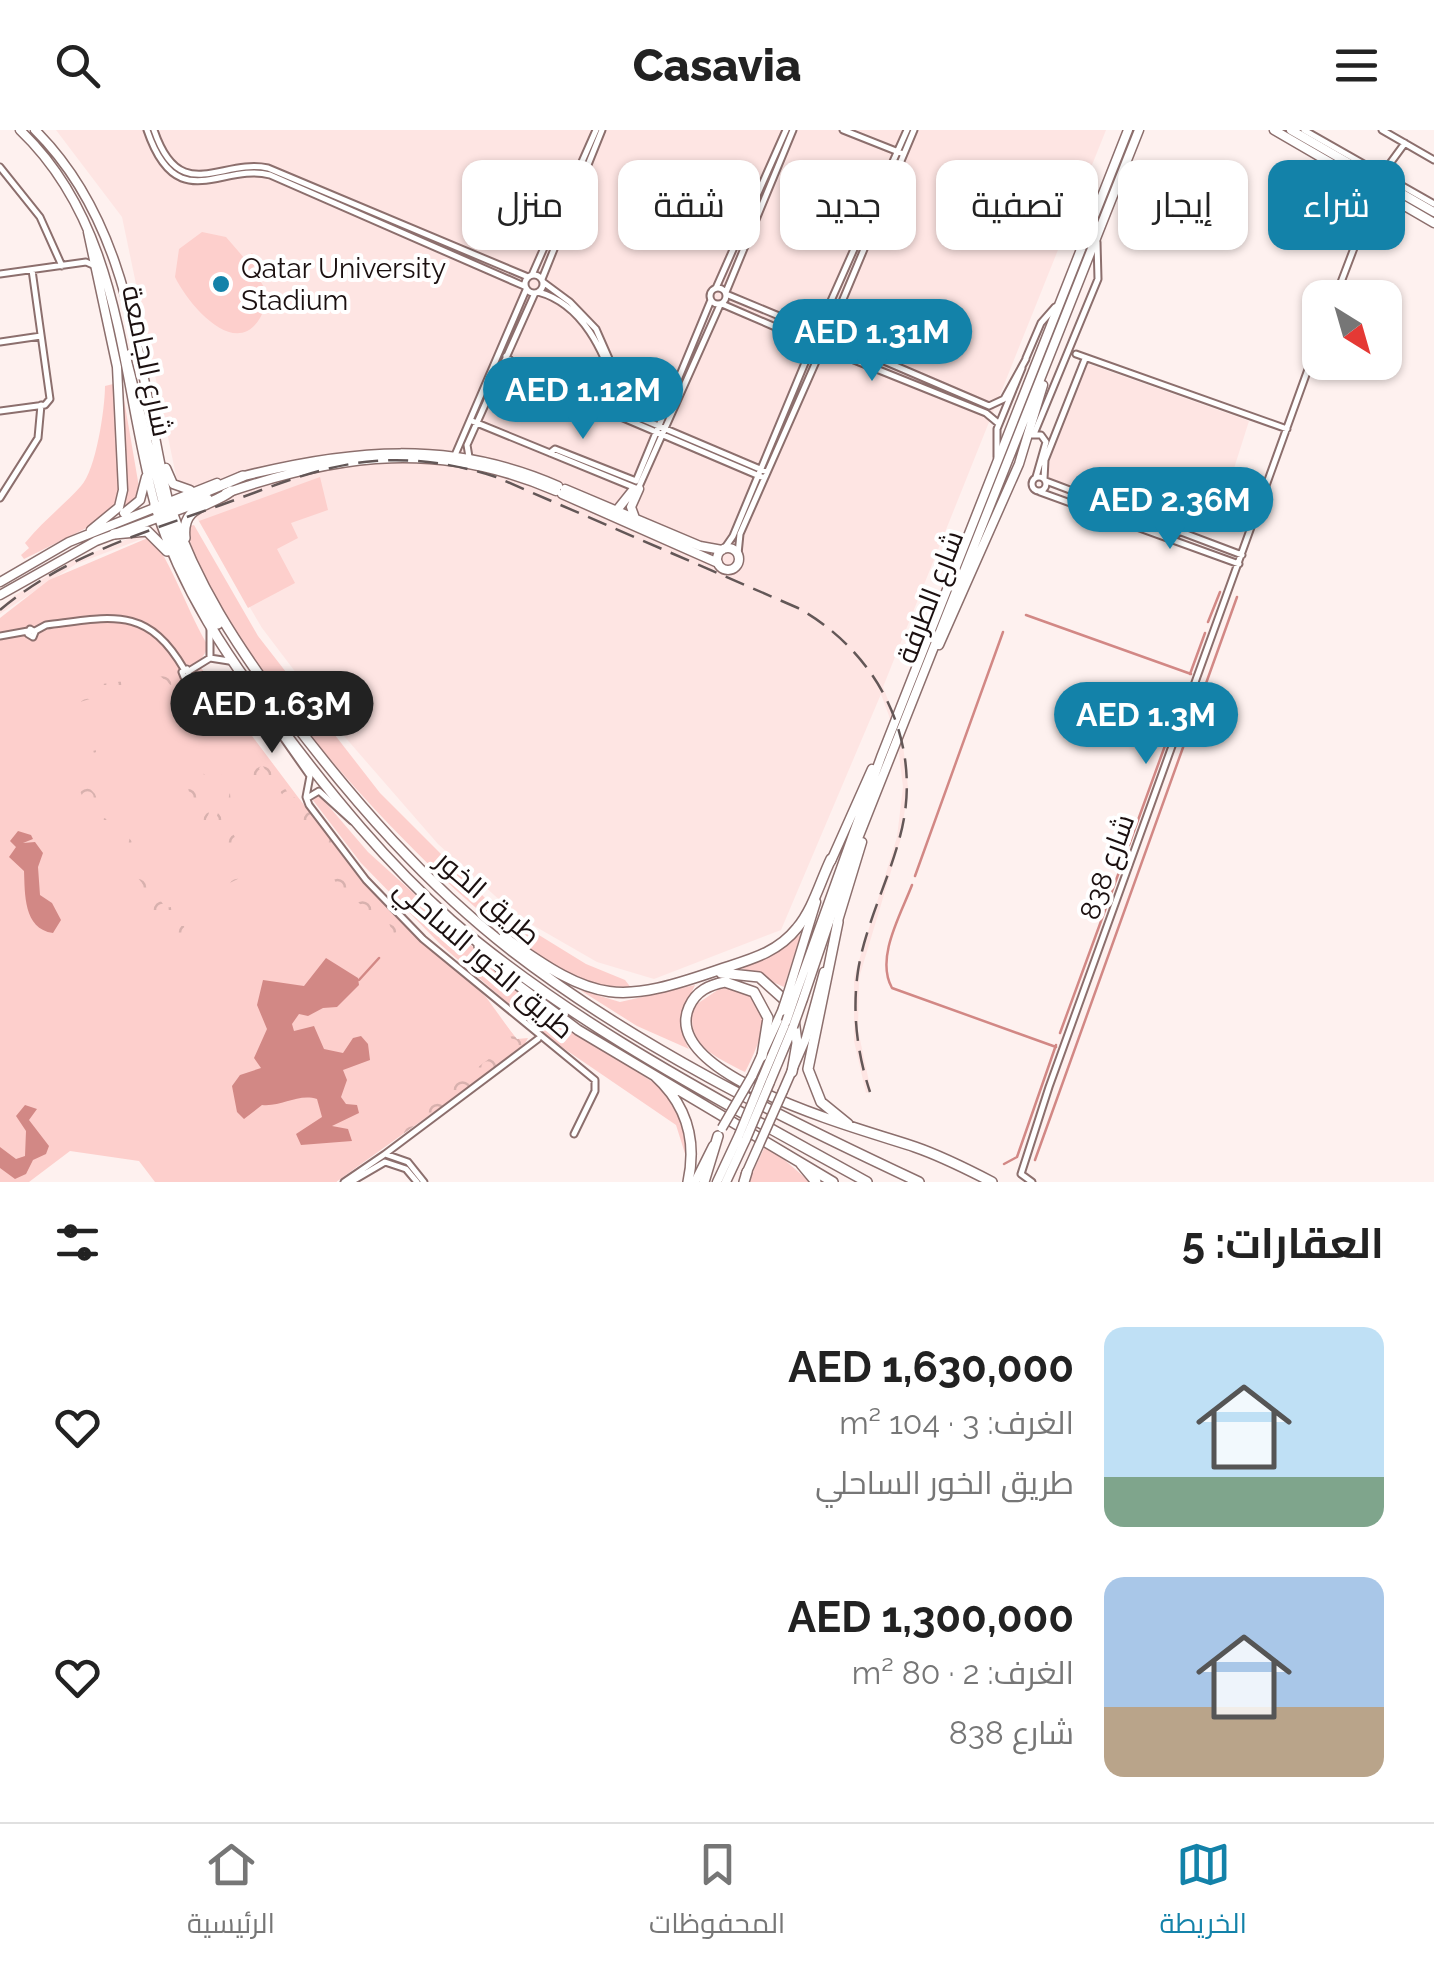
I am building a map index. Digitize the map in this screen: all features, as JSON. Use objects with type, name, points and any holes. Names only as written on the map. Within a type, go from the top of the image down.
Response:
[{"type":"highway","points":[[228,632],[200,598],[164,509],[243,476]]},
{"type":"highway","points":[[202,587],[184,524],[195,508],[231,491]]},
{"type":"highway","name":"طريق الخور","points":[[164,509],[173,555],[210,630],[255,694],[353,822],[474,939],[588,1020],[866,1182]]},
{"type":"highway","name":"طريق الخور","points":[[164,509],[228,632],[364,811],[476,920],[538,970],[612,1018],[784,1118],[919,1182]]},
{"type":"highway","points":[[114,534],[147,531],[173,555]]},
{"type":"highway","points":[[476,920],[560,974],[600,991],[643,994],[764,954],[788,938],[806,917],[831,859]]},
{"type":"highway","points":[[838,922],[808,1069],[812,1088],[826,1109],[869,1133]]},
{"type":"highway","points":[[474,939],[485,956],[544,1006],[833,1182]]},
{"type":"highway","points":[[698,977],[729,972],[750,975],[787,1001],[797,1043],[792,1072]]},
{"type":"highway","points":[[762,1056],[768,1018],[754,992],[725,982],[698,994],[685,1022],[696,1052],[806,1113],[918,1148],[992,1182]]},
{"type":"highway","points":[[645,1068],[670,1092],[686,1117],[693,1150],[692,1182]]},
{"type":"highway","points":[[704,1182],[720,1132]]},
{"type":"highway","points":[[792,1155],[816,1182]]},
{"type":"main road","name":"شارع الجامعة","points":[[20,130],[60,174],[88,222],[109,287],[147,472],[164,509]]},
{"type":"main road","name":"شارع الجامعة","points":[[34,130],[80,187],[110,243],[126,298],[152,426],[164,509]]},
{"type":"main road","name":"شارع الطرفة","points":[[1098,239],[1119,184],[1133,130]]},
{"type":"main road","name":"شارع الطرفة","points":[[743,1137],[789,1024],[795,996],[881,757],[1133,130]]},
{"type":"main road","points":[[1274,130],[1327,160]]},
{"type":"main road","points":[[1292,130],[1434,212]]},
{"type":"main road","points":[[1405,205],[1434,222]]},
{"type":"main road","points":[[88,222],[92,263],[117,366],[124,490],[116,510],[88,534]]},
{"type":"main road","name":"شارع الطرفة","points":[[795,996],[1094,250]]},
{"type":"main road","points":[[92,263],[109,287]]},
{"type":"main road","points":[[122,353],[134,378],[164,509]]},
{"type":"main road","points":[[935,647],[952,622],[1030,438],[1042,391],[1041,380]]},
{"type":"main road","points":[[100,528],[340,461],[394,456],[474,464],[560,490],[718,562],[723,569],[733,569],[739,562],[738,554],[704,548],[617,510],[469,458],[455,455],[372,451],[188,490],[173,484],[152,426]]},
{"type":"main road","points":[[0,581],[100,528],[138,502],[147,472]]},
{"type":"main road","points":[[1,594],[46,566],[213,484]]},
{"type":"main road","points":[[617,510],[636,489]]},
{"type":"main road","points":[[635,518],[631,506],[636,489]]},
{"type":"main road","points":[[1,594],[22,574],[52,557],[164,509]]},
{"type":"main road","points":[[718,562],[723,550]]},
{"type":"main road","points":[[692,1182],[752,1076],[782,1010],[795,996],[831,859],[881,757]]},
{"type":"main road","points":[[744,1179],[814,1014],[872,809]]},
{"type":"main road","points":[[718,1182],[743,1137]]},
{"type":"main road","points":[[726,1182],[743,1137]]},
{"type":"street","points":[[150,130],[165,164],[188,178],[213,182],[257,172],[542,281],[596,328],[634,416]]},
{"type":"street","points":[[469,458],[466,447],[525,288],[599,130]]},
{"type":"street","points":[[455,455],[475,422],[542,281],[599,130]]},
{"type":"street","points":[[475,422],[636,489],[721,305],[790,130]]},
{"type":"street","points":[[844,130],[900,153]]},
{"type":"street","points":[[897,160],[906,130]]},
{"type":"street","points":[[900,153],[914,130]]},
{"type":"street","points":[[1304,130],[1357,160]]},
{"type":"street","points":[[1382,130],[1434,160]]},
{"type":"street","points":[[1395,160],[1405,142]]},
{"type":"street","points":[[0,166],[40,217],[62,266]]},
{"type":"street","points":[[661,431],[716,288],[767,183]]},
{"type":"street","points":[[1405,188],[1434,204]]},
{"type":"street","points":[[438,243],[572,310],[590,331],[617,392],[607,404]]},
{"type":"street","points":[[763,474],[816,331],[856,250]]},
{"type":"street","points":[[723,550],[739,528],[823,348],[861,250]]},
{"type":"street","points":[[1030,438],[1098,279],[1097,250]]},
{"type":"street","points":[[1342,280],[1353,250]]},
{"type":"street","points":[[0,274],[92,263]]},
{"type":"street","points":[[0,411],[41,405],[50,397],[32,270]]},
{"type":"street","name":"شارع الطرفة","points":[[997,468],[998,426],[1040,324],[1070,284]]},
{"type":"street","points":[[716,288],[981,407],[998,426]]},
{"type":"street","points":[[711,300],[811,344],[936,388]]},
{"type":"street","points":[[0,342],[42,336]]},
{"type":"street","points":[[1040,492],[1044,464],[1079,365],[1069,346]]},
{"type":"street","points":[[1076,354],[1287,429]]},
{"type":"street","points":[[506,356],[515,366],[661,431]]},
{"type":"street","points":[[981,407],[1002,401],[1026,359]]},
{"type":"street","points":[[1079,365],[1088,359]]},
{"type":"street","points":[[499,372],[513,371],[763,474]]},
{"type":"street","name":"شارع 838","points":[[1032,1182],[1022,1174],[1049,1087],[1304,380]]},
{"type":"street","points":[[0,498],[38,438],[41,405]]},
{"type":"street","points":[[1030,438],[1041,434],[1046,442],[1042,479],[1032,486],[1040,492],[1238,564]]},
{"type":"street","points":[[550,454],[554,449],[633,482],[651,454]]},
{"type":"street","points":[[1042,479],[1242,555]]},
{"type":"street","points":[[738,554],[739,528]]},
{"type":"street","points":[[1136,528],[1178,533]]},
{"type":"street","points":[[1203,551],[1205,543]]},
{"type":"street","points":[[3,636],[46,625],[124,617],[163,636],[187,670],[210,658],[232,662]]},
{"type":"street","points":[[210,630],[210,658]]},
{"type":"street","name":"طريق الخور الساحلي","points":[[255,694],[262,712],[311,778],[306,796],[309,805],[387,902],[539,1038],[592,1078],[596,1091],[574,1134]]},
{"type":"street","points":[[309,805],[310,794],[319,791],[353,822]]},
{"type":"street","points":[[347,1182],[389,1155],[539,1038]]},
{"type":"street","points":[[389,1155],[408,1162],[421,1182]]},
{"type":"street","points":[[347,1182],[385,1162],[406,1168],[421,1182]]},
{"type":"shaded area","points":[[56,130],[1106,130],[1094,160],[936,160],[936,250],[1058,250],[883,687],[902,736],[908,787],[901,838],[859,978],[858,1030],[871,1091],[866,1093],[854,1041],[854,977],[897,837],[903,787],[897,738],[881,694],[781,930],[654,979],[597,962],[517,916],[438,844],[344,736],[262,628],[197,518],[76,564],[0,614],[0,608],[14,596],[74,560],[194,513],[178,485],[122,217]]},
{"type":"shaded area","points":[[1086,363],[1249,421],[1230,481],[1205,527],[1194,528],[1082,486],[1079,492],[1049,479],[1047,467]]},
{"type":"shaded area","points":[[18,831],[33,839],[23,843],[35,842],[43,853],[38,867],[40,895],[52,903],[61,920],[53,933],[36,925],[31,917],[24,871],[9,857],[16,847],[10,841]]},
{"type":"shaded area","points":[[326,958],[358,978],[359,985],[337,1007],[323,1008],[308,1016],[299,1014],[292,1024],[294,1031],[314,1026],[324,1049],[343,1053],[353,1038],[361,1036],[368,1044],[370,1060],[343,1070],[347,1080],[341,1097],[346,1104],[357,1105],[359,1113],[332,1126],[348,1129],[352,1141],[301,1145],[296,1134],[322,1117],[317,1099],[262,1105],[244,1119],[237,1112],[232,1086],[240,1075],[261,1068],[254,1058],[267,1029],[257,1005],[263,980],[304,986]]},
{"type":"shaded area","points":[[25,1105],[37,1109],[29,1120],[49,1146],[46,1154],[33,1160],[26,1174],[15,1179],[0,1168],[0,1147],[16,1159],[25,1156],[26,1131],[16,1116]]},
{"type":"green space","name":"Qatar University Stadium","points":[[202,232],[226,237],[245,259],[252,253],[259,262],[252,268],[264,287],[265,307],[255,324],[244,332],[231,332],[204,316],[175,277],[179,249]]},
{"type":"green space","points":[[121,382],[140,493],[133,505],[24,559],[21,555],[29,548],[25,543],[86,478],[99,438],[105,386]]},
{"type":"green space","points":[[320,477],[328,510],[291,523],[298,538],[277,549],[295,583],[248,608],[199,521]]},
{"type":"green space","points":[[194,525],[258,636],[380,793],[495,908],[586,964],[625,980],[632,989],[581,978],[521,944],[478,910],[377,812],[278,694],[236,634],[205,577],[186,527]]},
{"type":"green space","points":[[150,537],[209,647],[198,664],[361,881],[486,997],[520,1044],[336,1182],[155,1182],[139,1161],[70,1151],[29,1182],[0,1182],[0,618],[49,580]]},
{"type":"green space","points":[[167,665],[178,679],[175,699],[167,699],[173,687],[160,676],[150,680],[145,694],[128,691],[114,702],[93,698],[70,705],[62,696],[71,687],[73,701],[91,691],[99,696],[111,688],[100,688],[102,684],[140,679],[147,666],[154,674],[162,673],[161,667]]},
{"type":"green space","points":[[97,750],[80,778],[95,794],[104,818],[116,823],[147,859],[146,881],[166,908],[190,903],[230,859],[215,846],[213,826],[218,813],[225,815],[250,873],[197,899],[191,914],[181,917],[177,926],[184,926],[188,944],[169,939],[174,930],[168,930],[142,905],[137,886],[142,883],[110,844],[105,827],[78,788],[69,763],[74,755]]},
{"type":"green space","points":[[258,758],[269,761],[289,795],[300,800],[361,881],[406,927],[393,934],[386,915],[369,913],[349,893],[332,903],[337,887],[329,863],[262,765],[259,768],[263,779],[256,775],[229,783],[232,814],[212,795],[212,781],[238,764],[252,764]]},
{"type":"green space","points":[[188,759],[200,767],[208,787],[209,792],[199,797],[209,813],[205,822],[212,832],[206,840],[189,792],[183,762]]},
{"type":"green space","points":[[263,779],[267,791],[261,794],[258,784]]},
{"type":"green space","points":[[315,795],[368,852],[536,1004],[660,1087],[680,1114],[688,1163],[676,1125],[547,1037],[441,945],[361,863],[312,799]]},
{"type":"green space","points":[[801,934],[784,987],[739,967],[770,957]]},
{"type":"green space","points":[[695,985],[682,1023],[689,1049],[637,1026],[580,990],[620,1002]]},
{"type":"green space","points":[[722,987],[740,991],[760,1007],[758,1044],[745,1072],[705,1048],[694,1031],[694,1006]]},
{"type":"green space","points":[[500,1018],[517,1039],[528,1038],[522,1049],[336,1182],[327,1182],[513,1041]]},
{"type":"green space","points":[[766,1144],[810,1182],[748,1182]]},
{"type":"waterway","points":[[1208,622],[1220,592]]},
{"type":"waterway","points":[[1035,1160],[1237,597]]},
{"type":"waterway","points":[[1026,615],[1191,674]]},
{"type":"waterway","points":[[915,876],[1003,632]]},
{"type":"waterway","points":[[1190,674],[1205,633]]},
{"type":"waterway","points":[[1129,845],[1187,685]]},
{"type":"waterway","points":[[1060,1033],[1126,853]]},
{"type":"waterway","points":[[912,885],[888,950],[886,963],[892,988],[1056,1047]]},
{"type":"waterway","points":[[359,980],[379,958]]},
{"type":"waterway","points":[[1004,1164],[1017,1157],[1056,1045]]},
{"type":"railway","points":[[0,610],[77,560],[134,536],[316,472],[390,460],[436,463],[496,477],[798,608],[827,627],[874,677],[901,738],[906,771],[906,805],[899,840],[866,938],[856,986],[857,1032],[870,1092]]},
{"type":"place","name":"Qatar University Stadium","points":[[221,284]]}]
